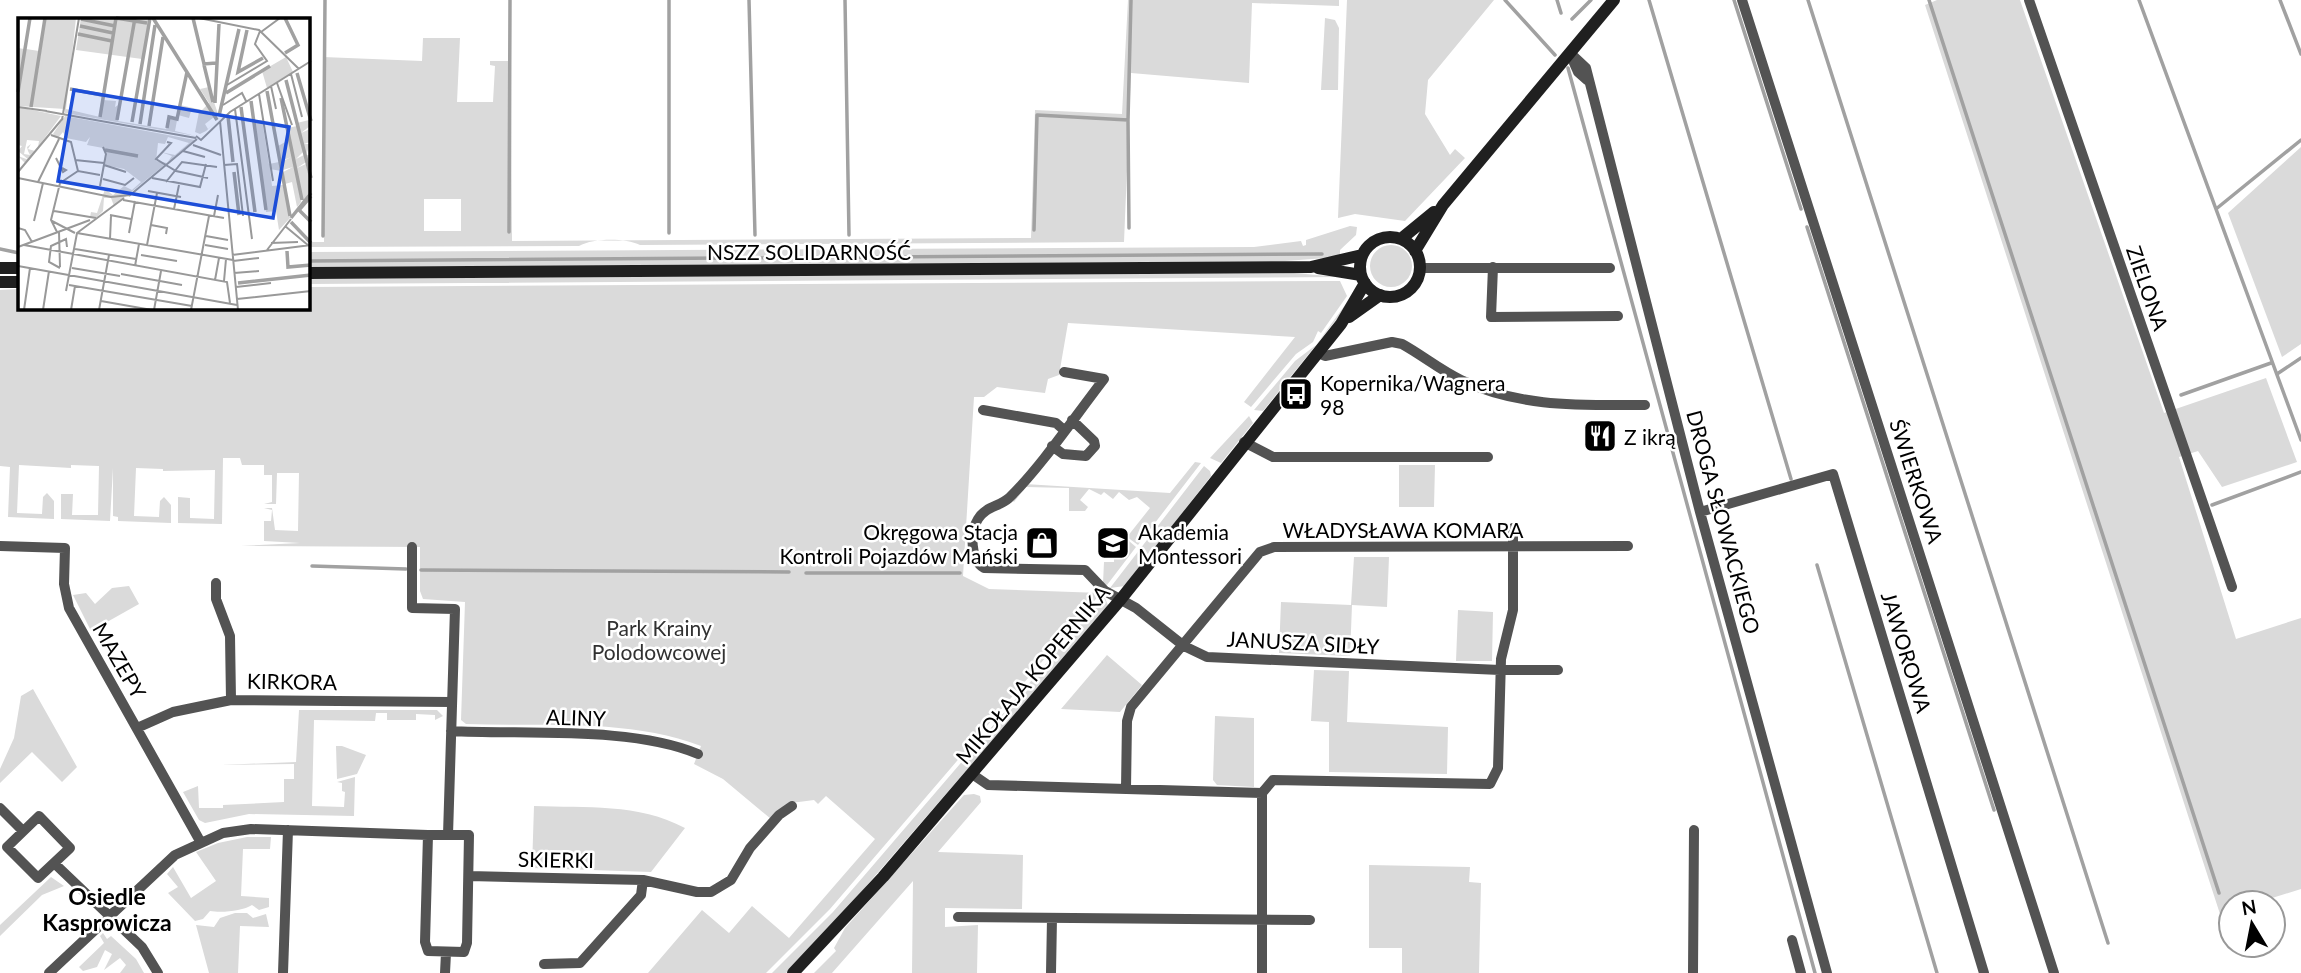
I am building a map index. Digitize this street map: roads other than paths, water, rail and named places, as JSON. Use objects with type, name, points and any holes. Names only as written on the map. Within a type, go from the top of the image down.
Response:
[{"type":"main road","points":[[1415,251],[1443,205],[1614,0]]},
{"type":"main road","points":[[1362,255],[1377,239],[1401,239],[1443,205]]},
{"type":"main road","points":[[1401,239],[1415,251],[1420,268]]},
{"type":"main road","name":"NSZZ SOLIDARNOŚĆ","points":[[310,273],[1311,267],[1362,255]]},
{"type":"main road","name":"MIKOŁAJA KOPERNIKA","points":[[793,973],[972,774],[1121,599],[1341,324],[1363,279],[1362,255]]},
{"type":"main road","name":"NSZZ SOLIDARNOŚĆ","points":[[1311,267],[1363,279]]},
{"type":"main road","points":[[0,268],[18,268]]},
{"type":"main road","name":"MIKOŁAJA KOPERNIKA","points":[[1341,324],[1380,295],[1398,296],[1406,292],[1418,277],[1420,268]]},
{"type":"main road","points":[[1363,279],[1380,295]]},
{"type":"main road","points":[[0,282],[18,282]]},
{"type":"street","name":"ŚWIERKOWA","points":[[1742,0],[2054,973]]},
{"type":"street","name":"ZIELONA","points":[[2029,0],[2232,587]]},
{"type":"street","name":"DROGA SŁOWACKIEGO","points":[[1570,53],[1578,72],[1587,80],[1700,512],[1827,973]]},
{"type":"street","points":[[1420,268],[1493,267],[1540,262],[1610,268]]},
{"type":"street","points":[[1493,267],[1491,317],[1618,316]]},
{"type":"street","points":[[1318,353],[1325,356],[1379,342],[1402,344],[1479,388],[1518,400],[1556,405],[1645,405]]},
{"type":"street","points":[[1064,372],[1104,379],[1064,430],[1052,446],[1063,454],[1086,456],[1095,446],[1094,441],[1072,420]]},
{"type":"street","points":[[983,410],[1056,423],[1064,430]]},
{"type":"street","points":[[1244,442],[1273,457],[1488,457]]},
{"type":"street","name":"JANUSZA SIDŁY","points":[[1052,446],[1009,499],[985,510],[979,517],[974,537],[977,564],[992,570],[1085,570],[1105,591],[1121,599],[1184,646],[1208,657],[1500,670],[1559,670]]},
{"type":"street","name":"JAWOROWA","points":[[1700,512],[1833,474],[1984,973]]},
{"type":"street","points":[[1262,973],[1262,793],[1273,780],[1490,784],[1498,768],[1500,670],[1513,610],[1513,528]]},
{"type":"street","name":"MAZEPY","points":[[0,546],[65,548],[64,584],[69,608],[200,841]]},
{"type":"street","name":"WŁADYSŁAWA KOMARA","points":[[1126,789],[1129,712],[1254,557],[1268,548],[1628,546]]},
{"type":"street","points":[[412,547],[412,608],[455,609],[448,835]]},
{"type":"street","points":[[216,583],[216,599],[230,636],[231,700]]},
{"type":"street","name":"KIRKORA","points":[[137,728],[173,712],[231,700],[451,702]]},
{"type":"street","name":"ALINY","points":[[451,732],[631,738],[676,746],[698,754]]},
{"type":"street","points":[[972,774],[988,785],[1262,793]]},
{"type":"street","name":"SKIERKI","points":[[469,876],[643,880],[697,892],[722,887],[730,880],[766,828],[792,806]]},
{"type":"street","points":[[0,808],[23,831]]},
{"type":"street","points":[[39,816],[70,848],[38,878],[7,847],[23,831],[39,816]]},
{"type":"street","points":[[283,973],[288,830]]},
{"type":"street","points":[[1693,973],[1694,830]]},
{"type":"street","points":[[49,973],[171,858],[200,841],[236,831],[469,835],[467,943],[464,951],[428,951],[425,942],[428,835]]},
{"type":"street","points":[[54,863],[142,947],[158,973]]},
{"type":"street","points":[[544,964],[580,963],[641,894],[643,880]]},
{"type":"street","points":[[958,917],[1310,920]]},
{"type":"street","points":[[1051,973],[1052,918]]},
{"type":"street","points":[[1792,940],[1801,973]]},
{"type":"street","points":[[445,973],[446,953]]},
{"type":"waterway","points":[[323,236],[325,0]]},
{"type":"waterway","points":[[509,232],[510,0]]},
{"type":"waterway","points":[[669,0],[669,233]]},
{"type":"waterway","points":[[749,0],[755,235]]},
{"type":"waterway","points":[[845,0],[849,235]]},
{"type":"waterway","points":[[1034,230],[1037,115],[1128,120],[1131,0]]},
{"type":"waterway","points":[[1505,0],[1555,55]]},
{"type":"waterway","points":[[1557,0],[1561,13]]},
{"type":"waterway","points":[[1572,19],[1591,0]]},
{"type":"waterway","points":[[1649,0],[1791,479]]},
{"type":"waterway","points":[[1734,0],[1801,209]]},
{"type":"waterway","points":[[1808,0],[2108,943]]},
{"type":"waterway","points":[[1929,0],[2218,889]]},
{"type":"waterway","points":[[2139,0],[2301,440]]},
{"type":"waterway","points":[[2280,0],[2301,54]]},
{"type":"waterway","points":[[1568,68],[1815,973]]},
{"type":"waterway","points":[[1128,120],[1129,228]]},
{"type":"waterway","points":[[2216,209],[2301,140]]},
{"type":"waterway","points":[[1807,227],[1994,810]]},
{"type":"waterway","points":[[0,249],[18,253]]},
{"type":"waterway","points":[[310,261],[1322,254]]},
{"type":"waterway","points":[[2277,374],[2301,358]]},
{"type":"waterway","points":[[2181,395],[2271,363]]},
{"type":"waterway","points":[[2212,505],[2301,472]]},
{"type":"waterway","points":[[1817,565],[1937,973]]},
{"type":"waterway","points":[[312,566],[406,569]]},
{"type":"waterway","points":[[421,570],[789,572]]},
{"type":"waterway","points":[[806,573],[960,573]]},
{"type":"place","name":"Kopernika/Wagnera 98","points":[[1296,394]]},
{"type":"place","name":"Z ikrą","points":[[1600,436]]},
{"type":"place","name":"Okręgowa Stacja Kontroli Pojazdów Mański","points":[[1042,543]]},
{"type":"place","name":"Akademia Montessori","points":[[1113,543]]},
{"type":"district","name":"Osiedle Kasprowicza","points":[[107,909]]},
{"type":"park label","name":"Park Krainy Polodowcowej","points":[[659,639]]}]
